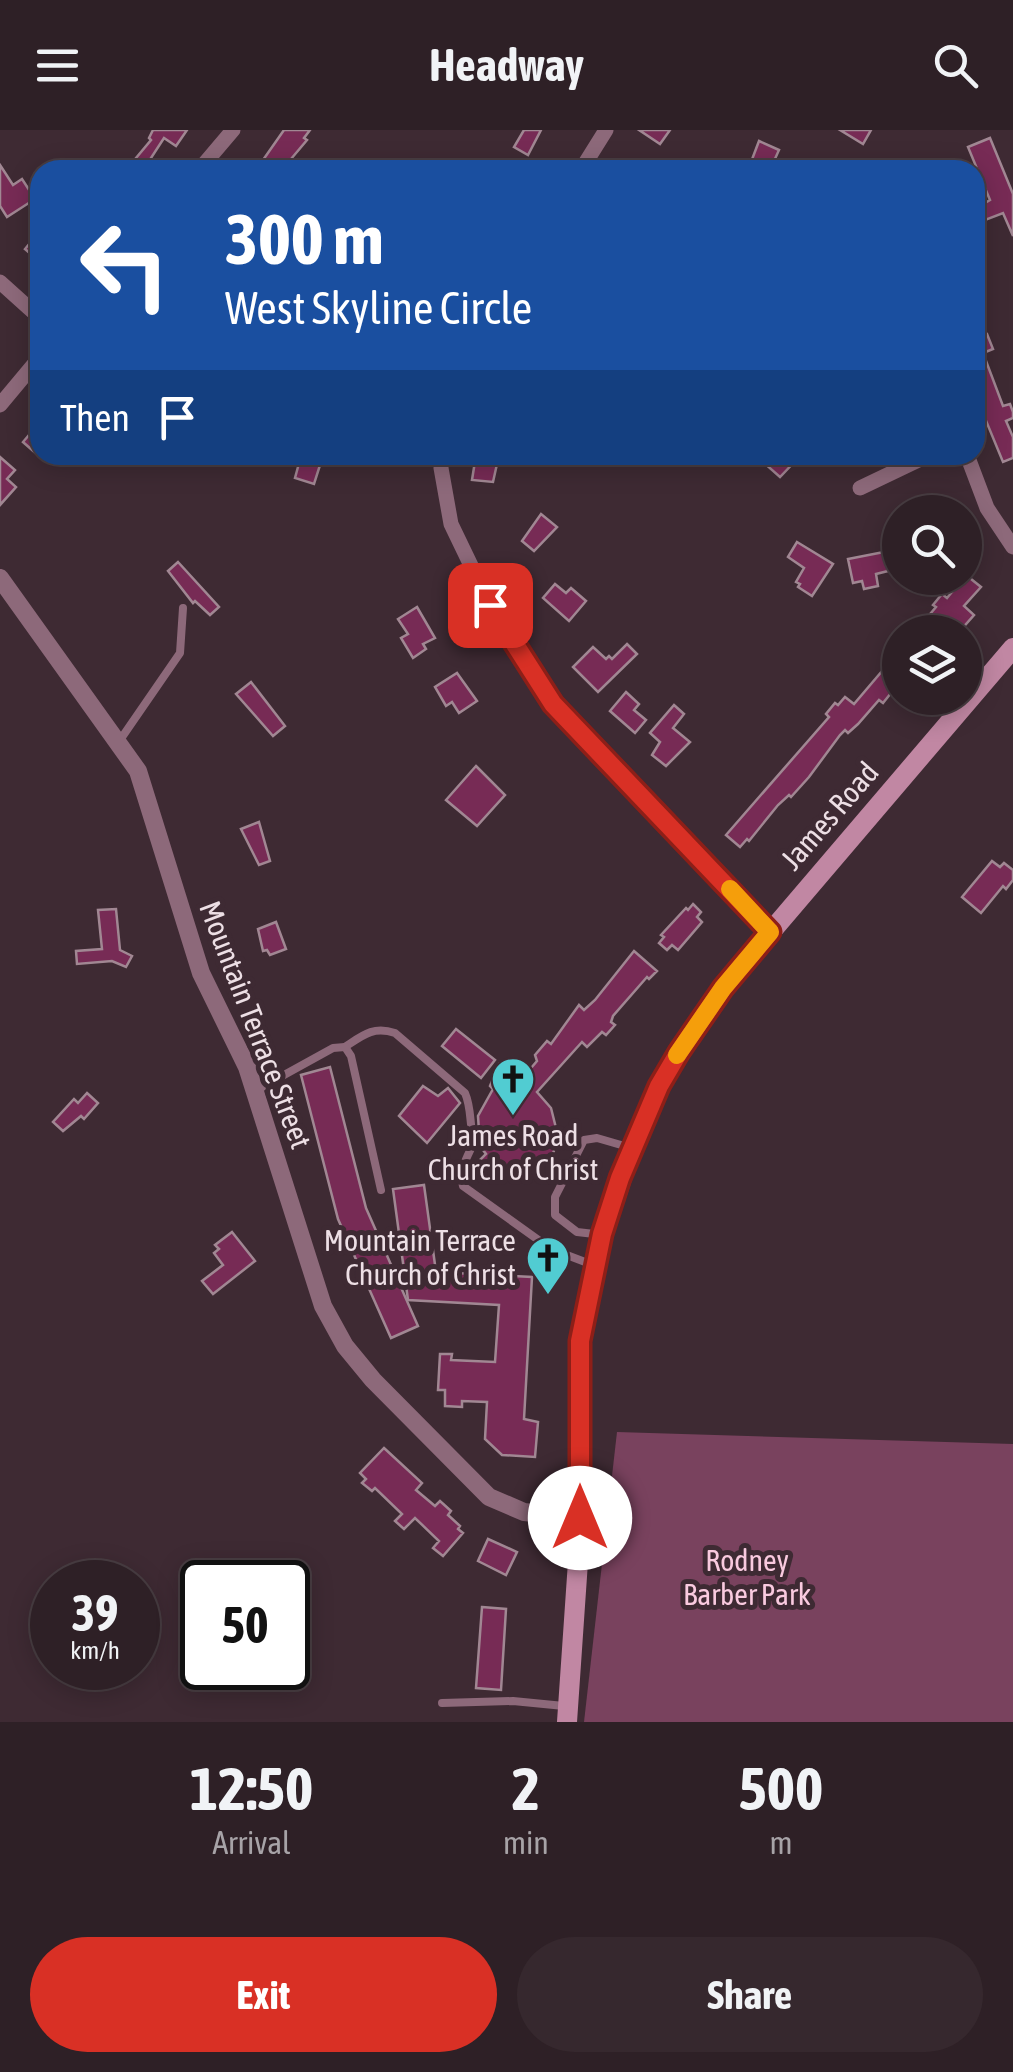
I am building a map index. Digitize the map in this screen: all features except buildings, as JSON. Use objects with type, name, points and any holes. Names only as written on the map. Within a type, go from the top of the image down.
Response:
[{"type":"main road","name":"James Road","points":[[568,1714],[580,1518],[580,1341],[602,1234],[632,1148],[659,1086],[723,988],[1013,648]]},
{"type":"street","points":[[208,160],[233,130]]},
{"type":"street","points":[[588,160],[606,130]]},
{"type":"street","points":[[0,282],[30,309]]},
{"type":"street","points":[[0,404],[30,368]]},
{"type":"street","points":[[442,465],[452,524],[490,605],[553,704],[770,932]]},
{"type":"street","points":[[860,488],[908,465]]},
{"type":"street","points":[[971,465],[988,508],[1013,547]]},
{"type":"street","name":"Mountain Terrace Street","points":[[0,578],[138,771],[201,973],[247,1067],[324,1306],[345,1346],[372,1380],[489,1497],[524,1512],[580,1518]]},
{"type":"lane","points":[[118,743],[180,654],[183,608]]},
{"type":"lane","points":[[255,1091],[333,1048],[345,1047],[370,1030],[381,1028],[395,1033],[465,1093],[471,1106],[468,1118],[474,1142],[462,1168],[462,1186],[551,1249],[596,1266]]},
{"type":"lane","points":[[345,1047],[351,1056],[382,1190]]},
{"type":"lane","points":[[602,1234],[576,1232],[555,1215],[555,1197],[584,1140],[597,1138],[632,1148]]},
{"type":"lane","points":[[442,1702],[513,1701],[568,1714]]},
{"type":"green space","name":"Rodney Barber Park","points":[[617,1432],[1013,1444],[1013,1722],[584,1722]]},
{"type":"slow traffic","points":[[677,1055],[723,988],[770,932],[730,889]]},
{"type":"place","name":"James Road Church of Christ","points":[[513,1117]]},
{"type":"place","name":"Mountain Terrace Church of Christ","points":[[548,1296]]},
{"type":"route","points":[[490,605],[553,704],[770,932],[723,988],[679,1052],[659,1086],[620,1178],[602,1234],[580,1341],[580,1518]]}]
